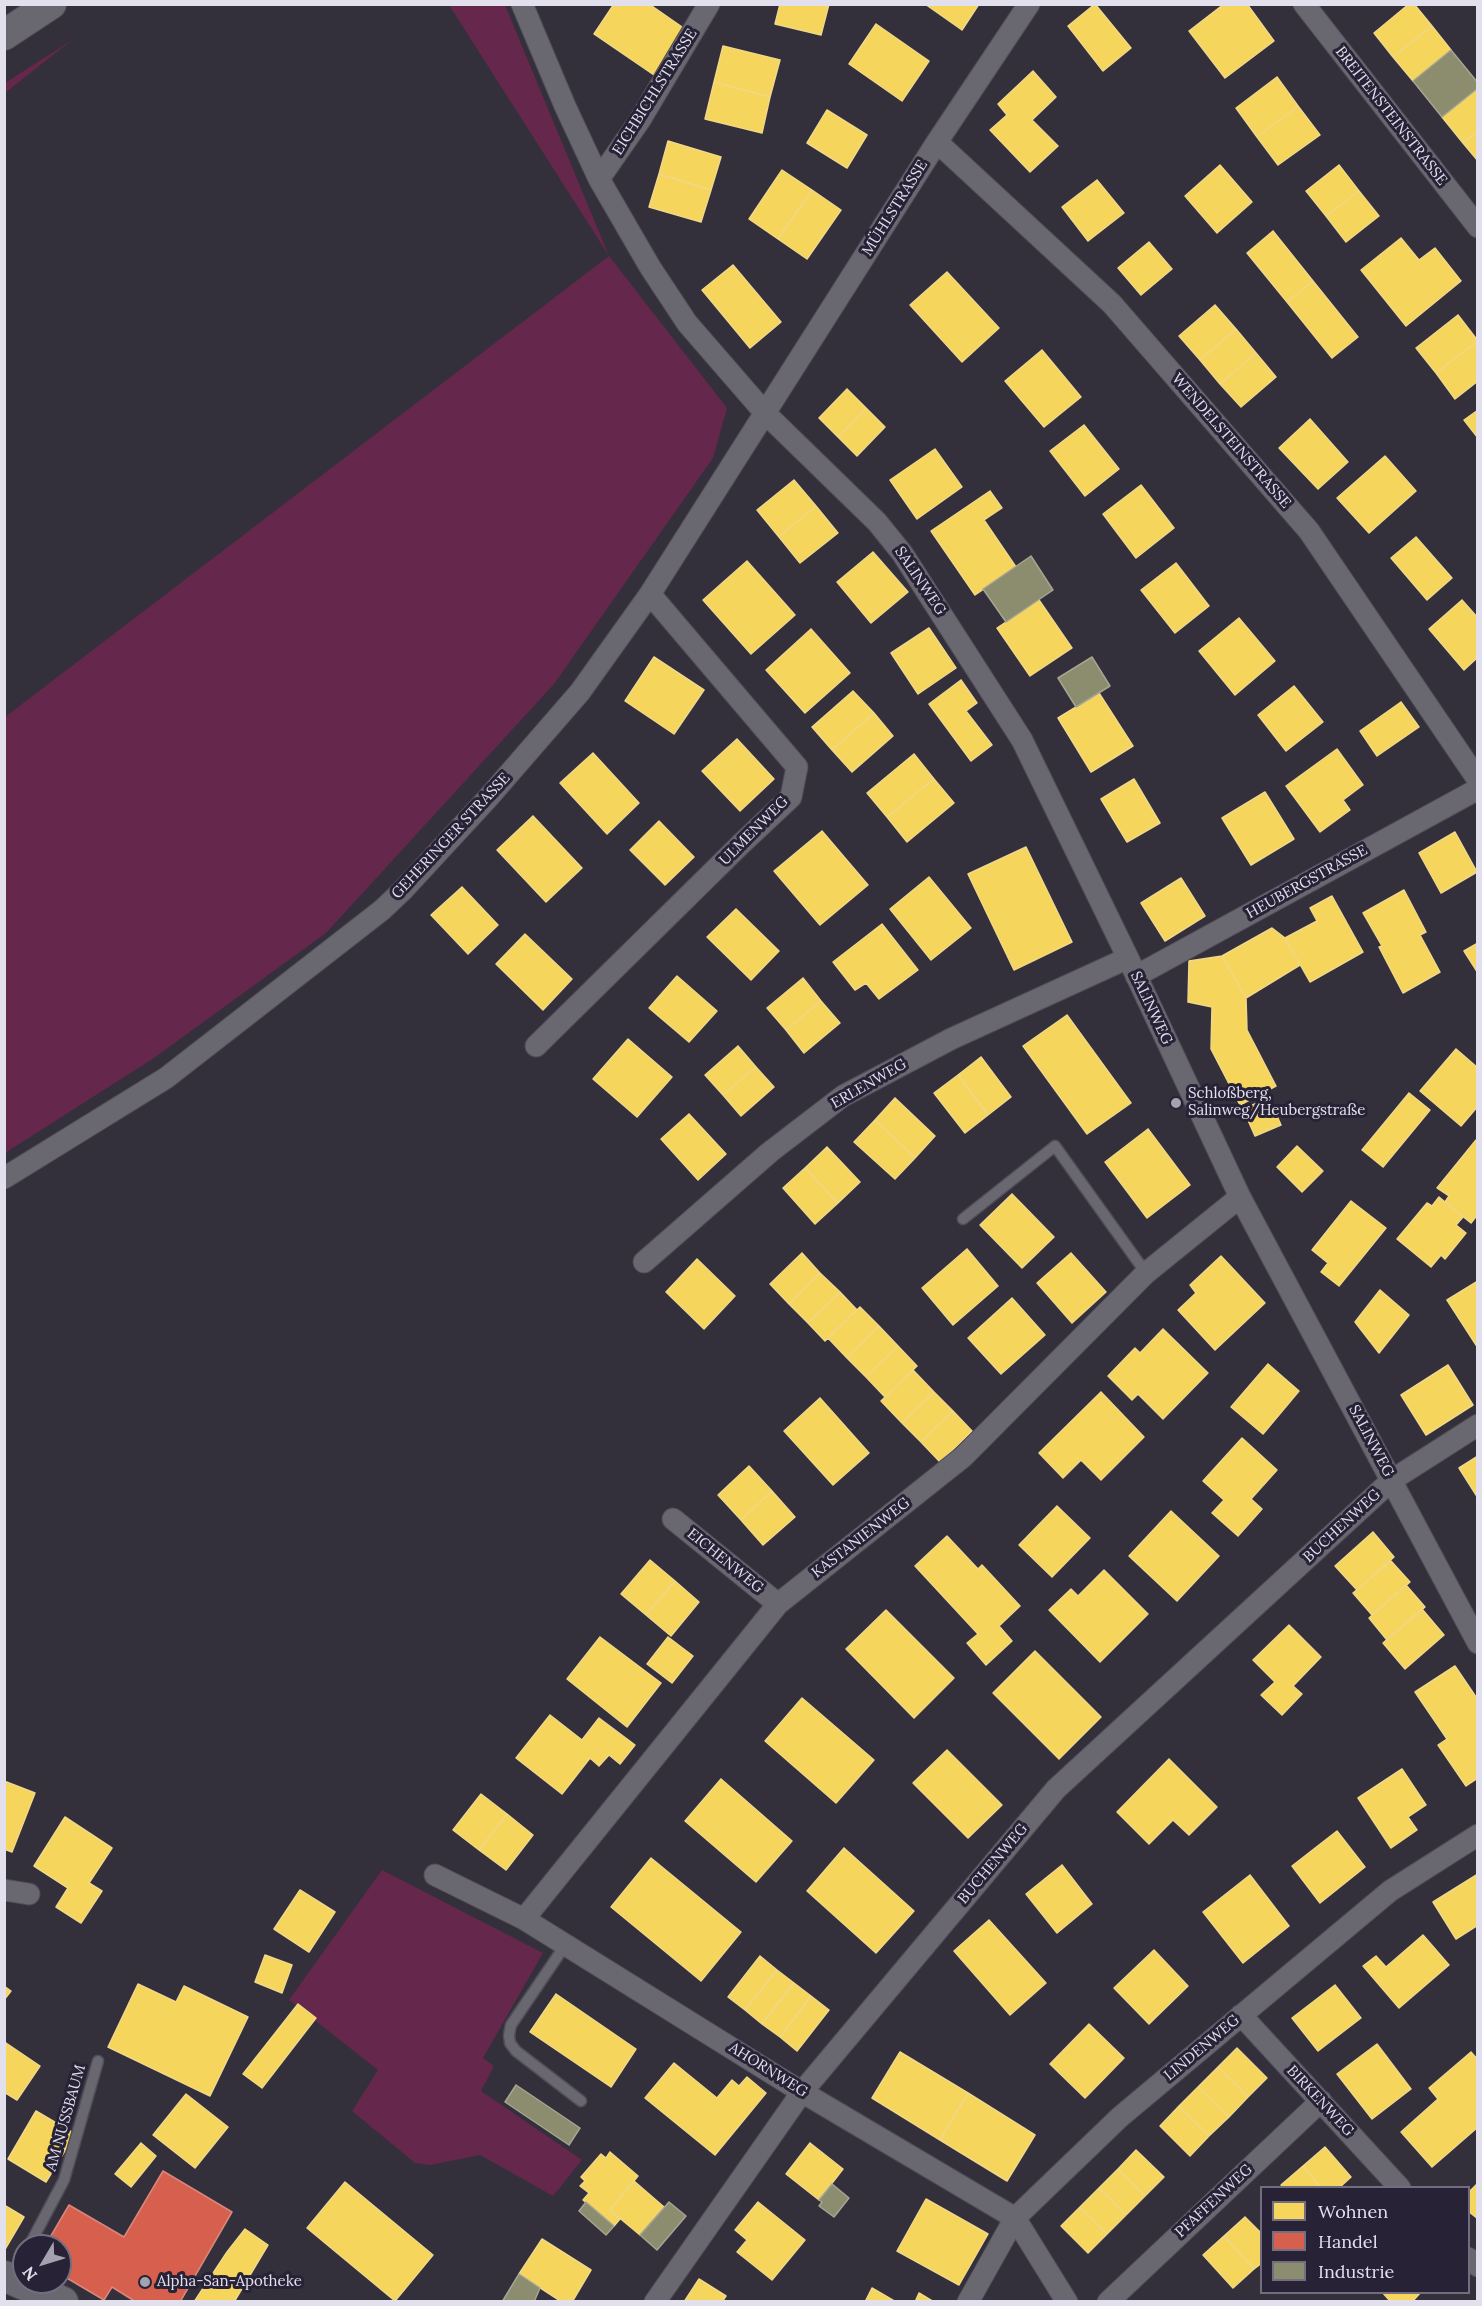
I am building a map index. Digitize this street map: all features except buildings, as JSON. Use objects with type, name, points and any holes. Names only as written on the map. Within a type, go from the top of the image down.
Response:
[{"type":"main road","points":[[4,35],[51,4]]},
{"type":"main road","points":[[11,2275],[63,2301]]},
{"type":"street","name":"SALINWEG","points":[[522,4],[599,179],[650,267],[687,323],[765,413],[877,522],[902,553],[1022,740],[1240,1197],[1478,1643]]},
{"type":"street","name":"EICHBICHLSTRASSE","points":[[599,179],[640,120],[709,4]]},
{"type":"street","name":"MÜHLSTRASSE","points":[[765,413],[937,142],[1029,4]]},
{"type":"street","name":"BREITENSTEINSTRASSE","points":[[1312,7],[1478,228]]},
{"type":"street","name":"WENDELSTEINSTRASSE","points":[[937,142],[1112,304],[1309,531],[1478,780]]},
{"type":"street","name":"GEHERINGER STRASSE","points":[[4,1178],[166,1077],[382,910],[402,891],[580,692],[650,594],[765,413]]},
{"type":"street","name":"ULMENWEG","points":[[536,1046],[791,797],[797,767],[650,594]]},
{"type":"street","name":"HEUBERGSTRASSE","points":[[1132,967],[1478,789]]},
{"type":"street","name":"ERLENWEG","points":[[644,1262],[770,1152],[843,1096],[951,1040],[1132,967]]},
{"type":"street","name":"KASTANIENWEG","points":[[524,1918],[778,1604],[963,1457],[1146,1273],[1240,1197]]},
{"type":"street","points":[[1392,1480],[1478,1425]]},
{"type":"street","name":"BUCHENWEG","points":[[655,2301],[802,2092],[1056,1789],[1392,1480]]},
{"type":"street","name":"EICHENWEG","points":[[673,1519],[778,1604]]},
{"type":"street","name":"LINDENWEG","points":[[968,2301],[1015,2218],[1120,2117],[1390,1891],[1478,1835]]},
{"type":"street","name":"AHORNWEG","points":[[435,1875],[524,1918],[802,2092],[1015,2218],[1067,2301]]},
{"type":"street","points":[[4,1890],[29,1894]]},
{"type":"street","name":"BIRKENWEG","points":[[1241,2015],[1399,2186]]},
{"type":"street","name":"PFAFFENWEG","points":[[1108,2301],[1320,2101]]},
{"type":"lane","points":[[963,1220],[1055,1146],[1146,1273]]},
{"type":"lane","points":[[566,1944],[511,2025],[509,2035],[510,2043],[516,2051],[581,2101]]},
{"type":"lane","name":"AM NUSSBAUM","points":[[35,2234],[64,2180],[98,2061]]},
{"type":"shaded area","points":[[449,5],[505,5],[609,256]]},
{"type":"shaded area","points":[[72,40],[5,93],[5,83]]},
{"type":"shaded area","points":[[609,256],[727,408],[713,458],[554,684],[326,933],[154,1058],[5,1153],[5,717]]},
{"type":"shaded area","points":[[382,1870],[543,1953],[483,2058],[494,2066],[481,2091],[582,2160],[553,2196],[480,2155],[430,2165],[415,2163],[352,2111],[378,2070],[289,2000]]},
{"type":"place","name":"Schloßberg, Salinweg/Heubergstraße","points":[[1176,1103]]},
{"type":"place","name":"Alpha-San-Apotheke","points":[[145,2282]]}]
